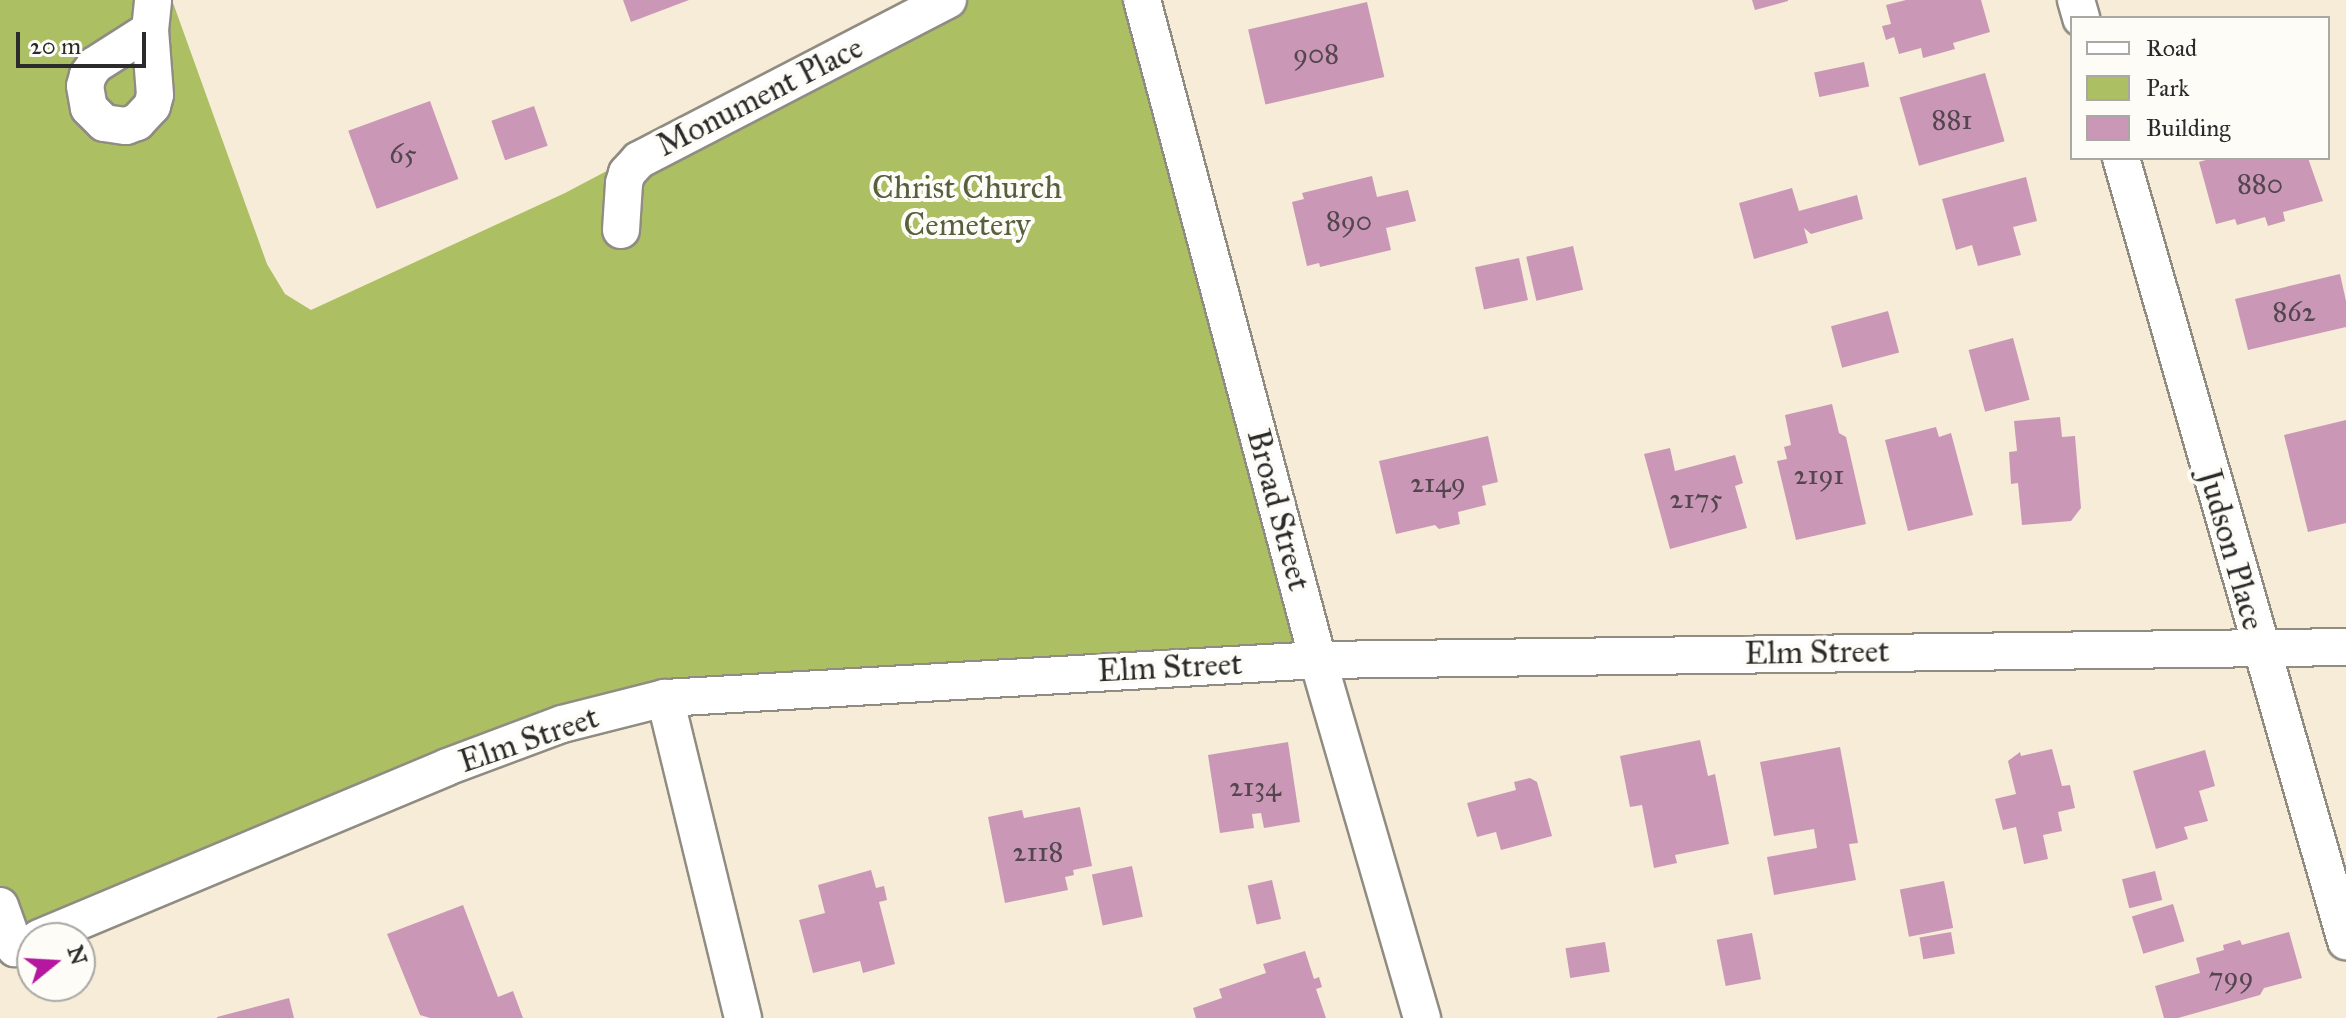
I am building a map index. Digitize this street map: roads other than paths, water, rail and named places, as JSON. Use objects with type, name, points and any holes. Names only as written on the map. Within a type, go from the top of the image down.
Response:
[{"type":"street","name":"Monument Place","points":[[621,230],[624,183],[627,173],[639,160],[948,0]]},
{"type":"street","name":"Broad Street","points":[[1142,0],[1318,660],[1422,1018]]},
{"type":"street","name":"Judson Place","points":[[2122,160],[2259,647],[2346,941]]},
{"type":"street","name":"Elm Street","points":[[77,922],[447,767],[562,724],[665,698],[1318,660],[2346,647]]},
{"type":"street","points":[[665,698],[743,1018]]},
{"type":"street","points":[[0,906],[16,934]]},
{"type":"park label","name":"Christ Church Cemetery","points":[[967,208]]}]
